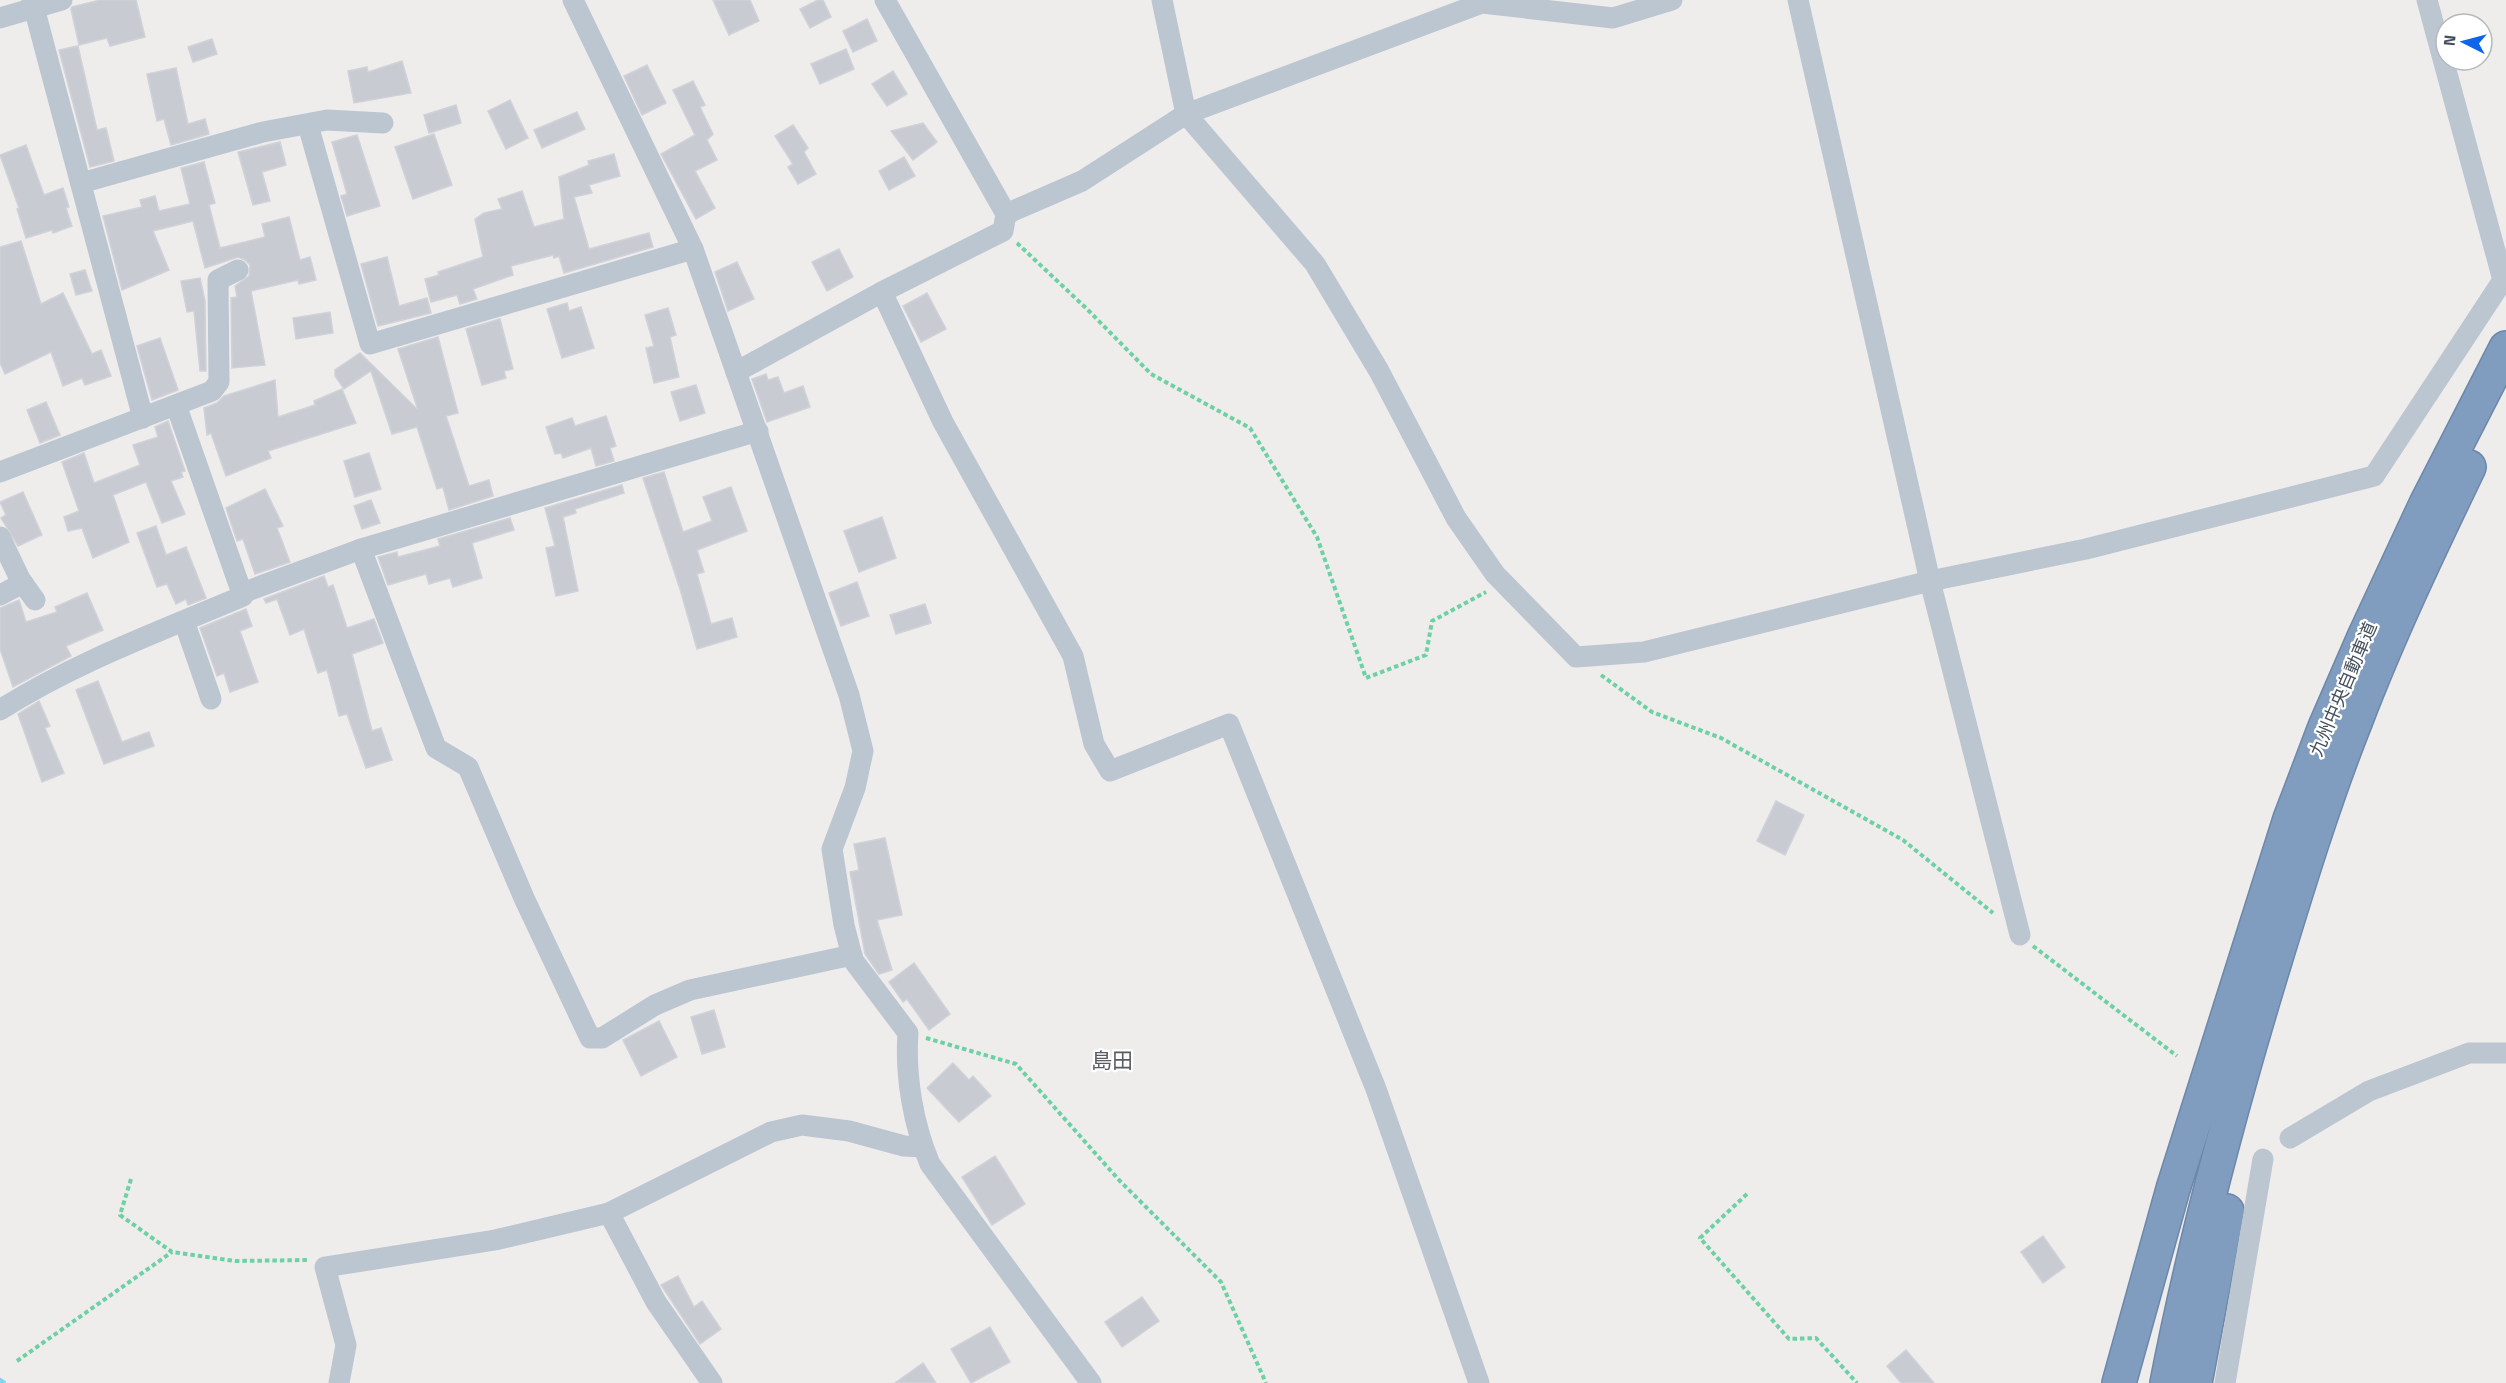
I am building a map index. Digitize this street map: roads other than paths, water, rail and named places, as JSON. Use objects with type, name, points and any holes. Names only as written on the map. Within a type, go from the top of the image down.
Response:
[{"type":"highway","name":"九州中央自動車道","points":[[2218,1046],[2283,841],[2325,727],[2426,504],[2506,348]]},
{"type":"highway","name":"九州中央自動車道","points":[[2282,939],[2355,720],[2435,539],[2506,392]]},
{"type":"highway","points":[[2167,1383],[2203,1214],[2241,1073],[2282,939]]},
{"type":"highway","points":[[2194,1383],[2282,939]]},
{"type":"highway","points":[[2119,1383],[2173,1189],[2218,1046]]},
{"type":"highway","points":[[2142,1383],[2177,1218],[2218,1046]]},
{"type":"street","points":[[0,18],[34,4],[62,0]]},
{"type":"street","points":[[573,0],[693,249],[849,695],[862,751],[855,788],[832,849],[853,960],[908,1033],[907,1056],[910,1089],[922,1147],[930,1164],[1091,1383]]},
{"type":"street","points":[[885,0],[1004,222]]},
{"type":"street","points":[[1162,0],[1186,114],[1315,264],[1379,371],[1456,518],[1495,574],[1576,657],[1644,652],[1930,581],[2086,549],[2374,476],[2504,280],[2427,0]]},
{"type":"street","points":[[736,372],[1004,222],[1082,181],[1186,114],[1482,3],[1613,18],[1672,0]]},
{"type":"street","points":[[1798,0],[1930,581],[2020,935]]},
{"type":"street","points":[[34,4],[142,418]]},
{"type":"street","points":[[81,183],[173,158],[217,143],[263,132],[327,120],[383,123]]},
{"type":"street","points":[[308,125],[370,344],[693,249]]},
{"type":"street","points":[[0,472],[212,391],[219,382],[218,280],[238,270]]},
{"type":"street","points":[[882,292],[943,422],[1072,656],[1094,744],[1110,771],[1229,724],[1376,1089],[1479,1383]]},
{"type":"street","points":[[0,710],[26,693],[107,653],[243,596],[176,405]]},
{"type":"street","points":[[242,593],[361,549],[758,431]]},
{"type":"street","points":[[0,537],[29,591],[0,595]]},
{"type":"street","points":[[361,549],[436,748],[468,767],[524,898],[590,1038],[602,1038],[655,1005],[690,990],[852,955]]},
{"type":"street","points":[[184,621],[211,699]]},
{"type":"street","points":[[2290,1138],[2369,1091],[2469,1053],[2506,1053]]},
{"type":"street","points":[[339,1383],[346,1345],[325,1268],[495,1240],[609,1212],[771,1132],[802,1125],[849,1131],[904,1146],[922,1147]]},
{"type":"street","points":[[2225,1383],[2263,1159]]},
{"type":"street","points":[[609,1212],[656,1302],[712,1383]]},
{"type":"district","name":"島田","points":[[1112,1060]]}]
